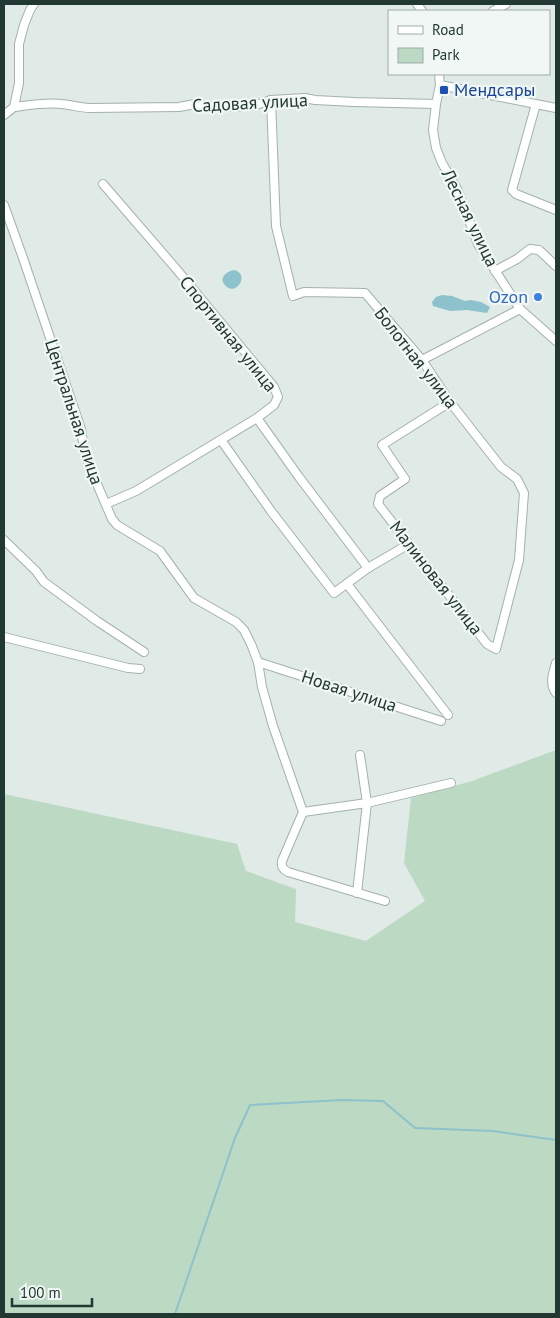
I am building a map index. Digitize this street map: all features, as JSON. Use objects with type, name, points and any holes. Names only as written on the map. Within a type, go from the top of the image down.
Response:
[{"type":"street","points":[[4,114],[14,107],[19,83],[20,44],[24,25],[34,4]]},
{"type":"street","points":[[495,10],[506,4]]},
{"type":"street","points":[[436,104],[440,84],[439,75]]},
{"type":"street","points":[[440,84],[556,108]]},
{"type":"street","name":"Садовая улица","points":[[14,107],[48,103],[82,108],[179,107],[195,104],[233,107],[256,105],[271,100],[305,98],[354,102],[436,104]]},
{"type":"street","name":"Болотная улица","points":[[271,100],[276,226],[293,296],[304,292],[365,293],[422,360],[450,402],[501,468],[517,479],[524,493]]},
{"type":"street","name":"Лесная улица","points":[[436,104],[433,130],[436,148],[457,189],[478,244],[520,309],[556,341]]},
{"type":"street","points":[[536,104],[512,190],[516,194],[556,210]]},
{"type":"street","name":"Спортивная улица","points":[[102,184],[278,393],[274,405],[257,418],[136,491],[106,504]]},
{"type":"street","name":"Центральная улица","points":[[4,205],[81,429],[86,456],[109,514],[117,525],[160,551],[194,598],[236,622],[244,630],[252,644],[258,662]]},
{"type":"street","points":[[496,271],[530,249],[539,250],[556,266]]},
{"type":"street","points":[[422,360],[520,309]]},
{"type":"street","name":"Малиновая улица","points":[[450,402],[382,446],[405,479],[380,496],[378,504],[487,644],[496,649],[519,560],[524,493]]},
{"type":"street","points":[[257,418],[368,568]]},
{"type":"street","points":[[221,440],[271,511],[334,593],[368,568],[409,544]]},
{"type":"street","points":[[4,540],[36,571],[44,582],[97,621],[144,652]]},
{"type":"street","points":[[347,584],[448,715]]},
{"type":"street","points":[[4,637],[128,668],[140,669]]},
{"type":"street","points":[[258,662],[262,687],[273,726],[303,812],[282,861],[284,870],[384,901]]},
{"type":"street","name":"Новая улица","points":[[258,662],[440,721]]},
{"type":"street","points":[[556,662],[552,681],[553,689],[556,693]]},
{"type":"street","points":[[356,893],[368,803],[360,755]]},
{"type":"street","points":[[303,812],[368,803],[451,783]]},
{"type":"green space","points":[[556,750],[556,1314],[4,1314],[4,794],[237,844],[246,871],[296,889],[295,922],[366,941],[425,901],[404,863],[411,798],[472,781]]},
{"type":"water","points":[[234,270],[239,272],[241,279],[238,286],[231,289],[224,284],[223,277]]},
{"type":"water","points":[[442,295],[452,296],[465,301],[481,302],[490,307],[487,313],[467,310],[450,311],[433,306],[432,302],[436,297]]},
{"type":"waterway","points":[[175,1314],[235,1138],[250,1105],[342,1100],[383,1101],[415,1128],[493,1131],[556,1140]]},
{"type":"place","name":"Мендсары","points":[[444,90]]},
{"type":"place","name":"Ozon","points":[[538,297]]}]
